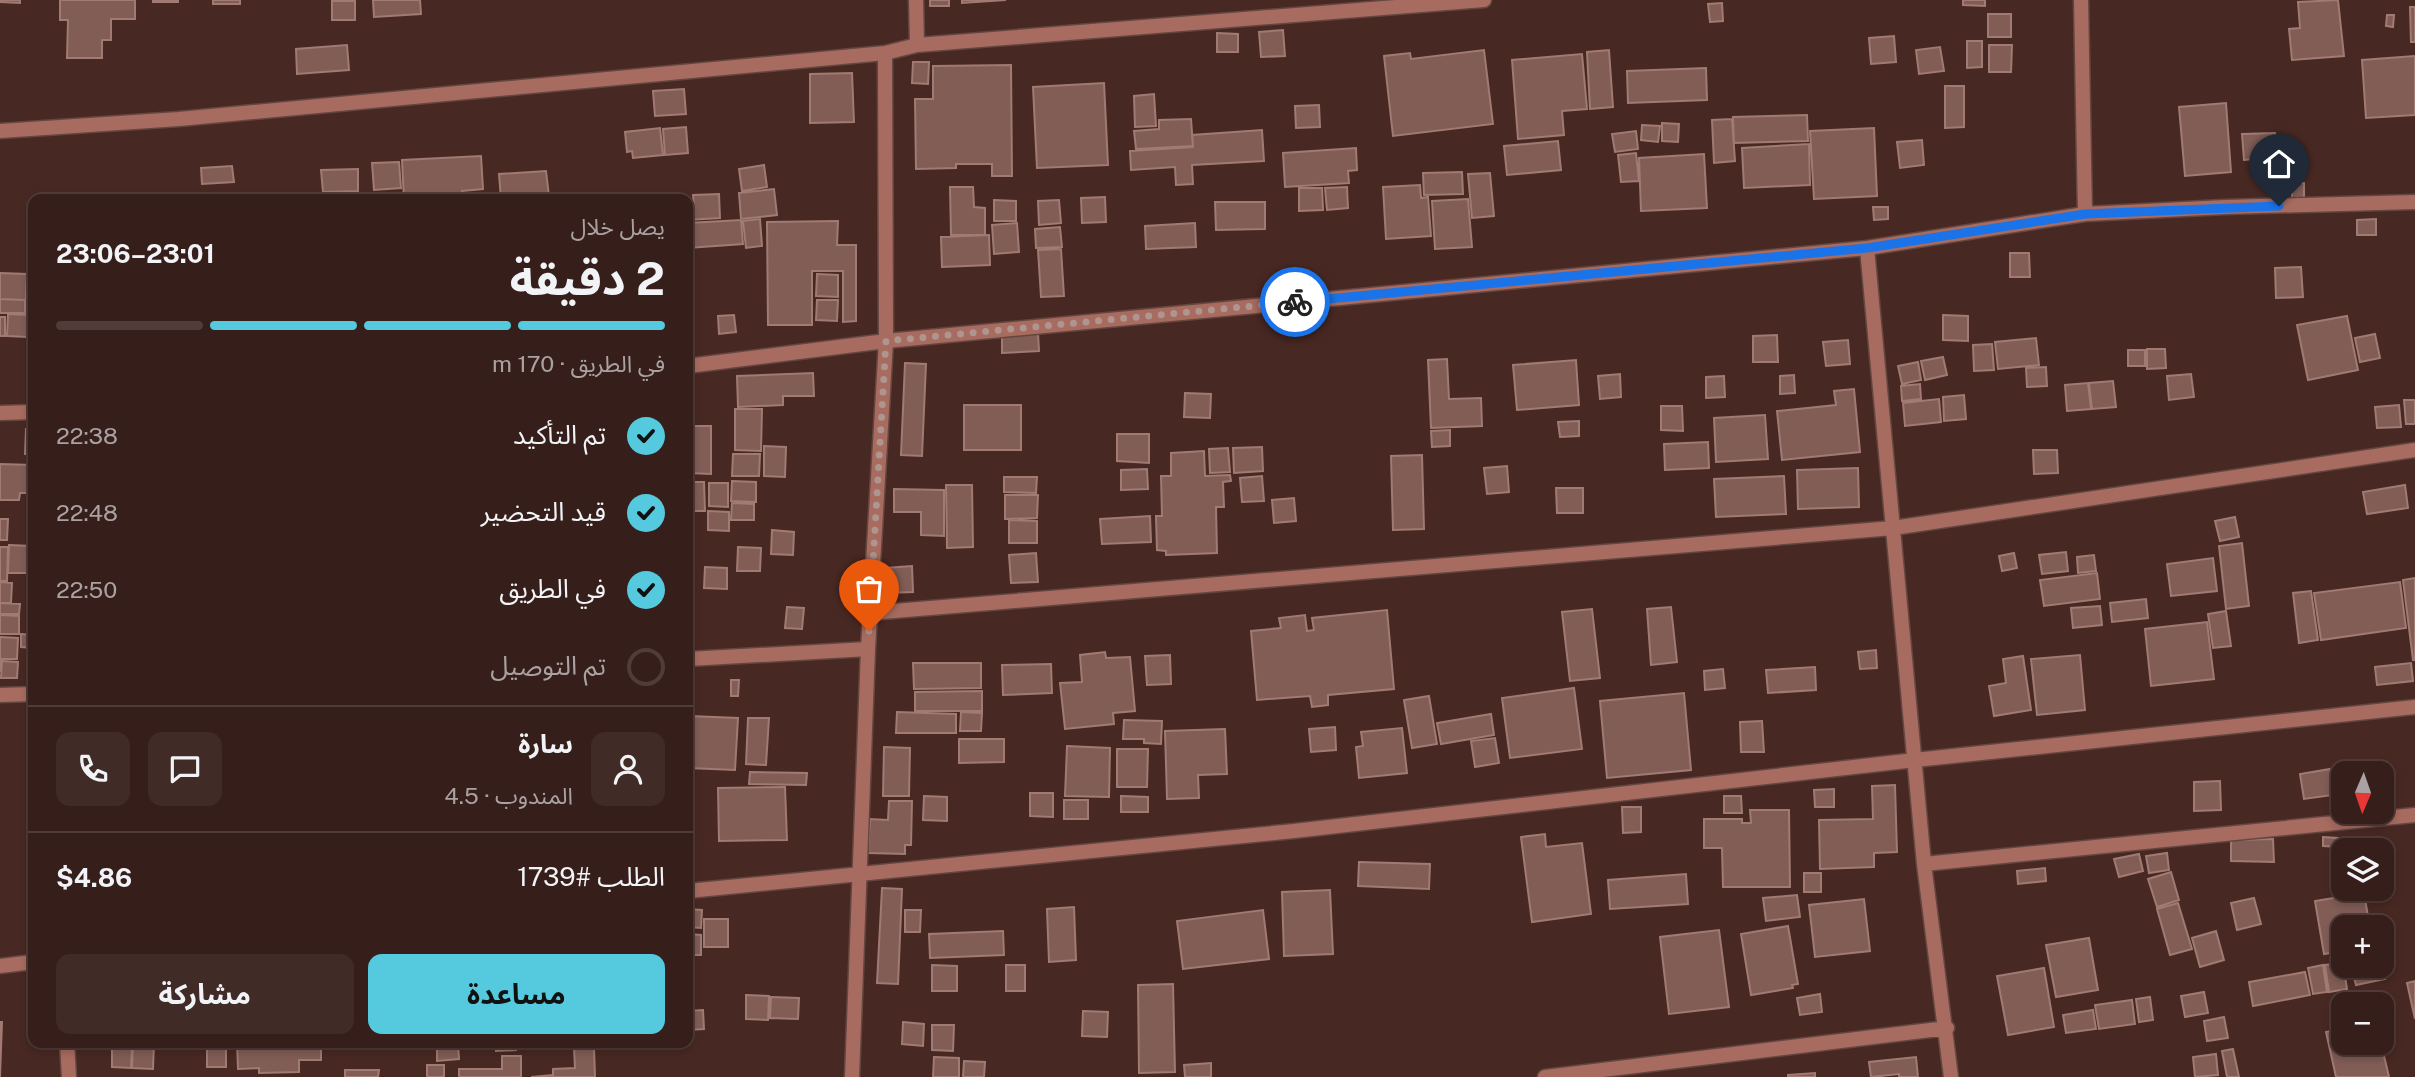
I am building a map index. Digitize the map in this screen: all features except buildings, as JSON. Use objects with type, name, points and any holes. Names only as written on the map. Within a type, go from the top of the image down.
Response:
[{"type":"street","points":[[916,0],[917,45]]},
{"type":"street","points":[[0,131],[178,119],[886,54],[917,45],[1354,5],[1484,0]]},
{"type":"street","points":[[2081,0],[2085,214]]},
{"type":"street","points":[[852,1077],[868,649],[886,341],[886,54]]},
{"type":"street","points":[[693,365],[886,341],[1867,248],[2085,214],[2415,202]]},
{"type":"street","points":[[1867,248],[1924,864],[1947,1028],[1951,1077]]},
{"type":"street","points":[[0,413],[28,412]]},
{"type":"street","points":[[870,613],[1893,528],[2415,450]]},
{"type":"street","points":[[693,659],[868,649]]},
{"type":"street","points":[[0,695],[28,694]]},
{"type":"street","points":[[693,890],[1294,831],[1915,760],[2415,707]]},
{"type":"street","points":[[1924,864],[2415,815]]},
{"type":"street","points":[[0,967],[28,963]]},
{"type":"street","points":[[1552,1077],[1947,1028]]},
{"type":"street","points":[[68,1048],[69,1077]]},
{"type":"way so far","points":[[869,631],[886,341],[1295,302]]},
{"type":"route","points":[[1295,302],[1867,248],[2085,214],[2279,206]]}]
